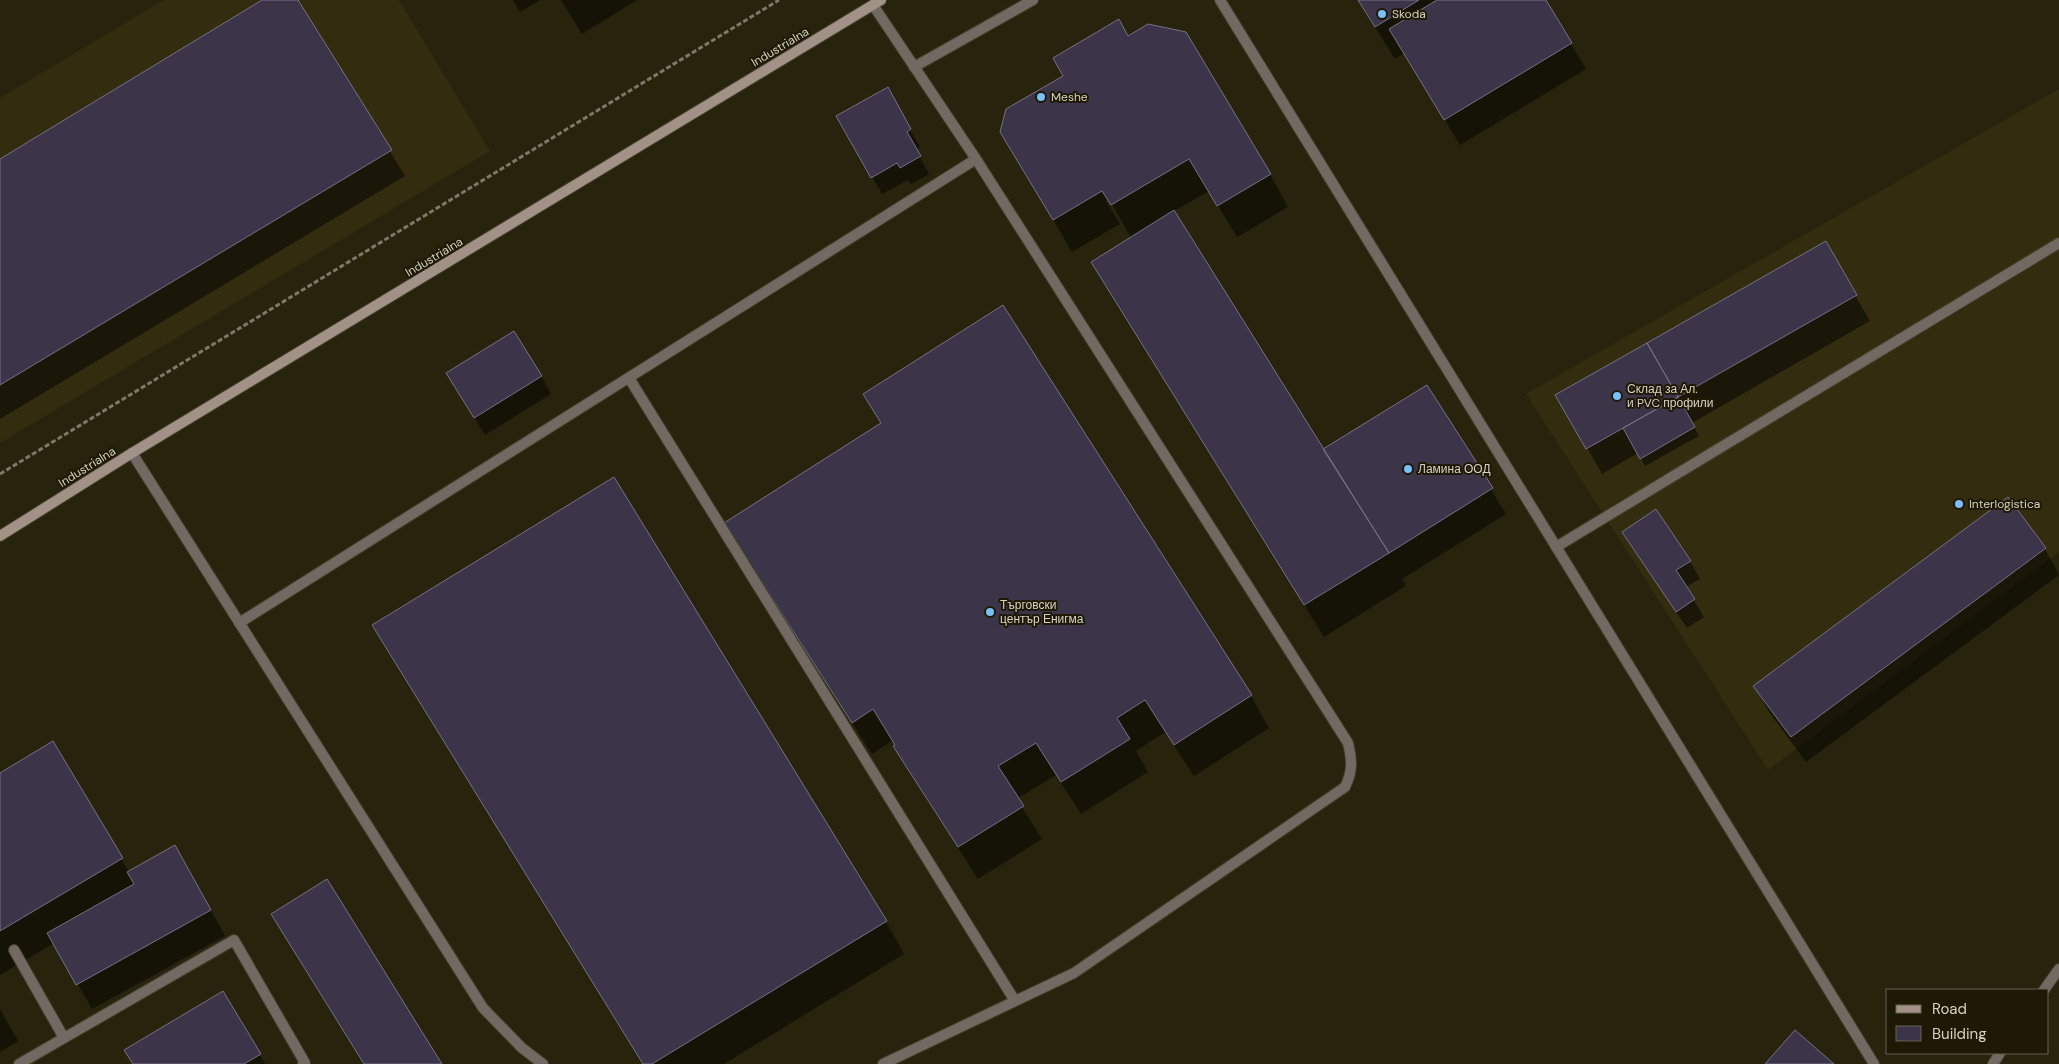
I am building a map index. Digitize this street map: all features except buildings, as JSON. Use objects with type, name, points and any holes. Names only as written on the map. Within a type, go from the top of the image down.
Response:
[{"type":"main road","name":"Industrialna","points":[[0,536],[132,453],[877,2]]},
{"type":"street","points":[[914,67],[1033,0]]},
{"type":"street","points":[[1220,0],[1874,1064]]},
{"type":"street","points":[[877,2],[914,67],[976,160],[1348,743],[1352,760],[1351,775],[1345,787],[1074,973],[883,1064]]},
{"type":"street","points":[[239,624],[976,160]]},
{"type":"street","points":[[1556,547],[2059,243]]},
{"type":"street","points":[[629,378],[1015,1001]]},
{"type":"street","points":[[132,453],[484,1008],[522,1048],[543,1064]]},
{"type":"street","points":[[19,1064],[234,940],[305,1063],[303,1064]]},
{"type":"street","points":[[14,950],[64,1038]]},
{"type":"street","points":[[2045,989],[2059,969]]},
{"type":"path","points":[[0,474],[779,0]]},
{"type":"shaded area","points":[[164,0],[399,0],[490,151],[0,443],[0,98]]},
{"type":"shaded area","points":[[2059,89],[2059,552],[1768,770],[1526,394]]},
{"type":"place","name":"Skoda","points":[[1382,14]]},
{"type":"place","name":"Meshe","points":[[1041,97]]},
{"type":"place","name":"Склад за Ал. и PVC профили","points":[[1617,396]]},
{"type":"place","name":"Ламина ООД","points":[[1408,469]]},
{"type":"place","name":"Interlogistica","points":[[1959,504]]},
{"type":"place","name":"Търговски център Енигма","points":[[990,612]]}]
